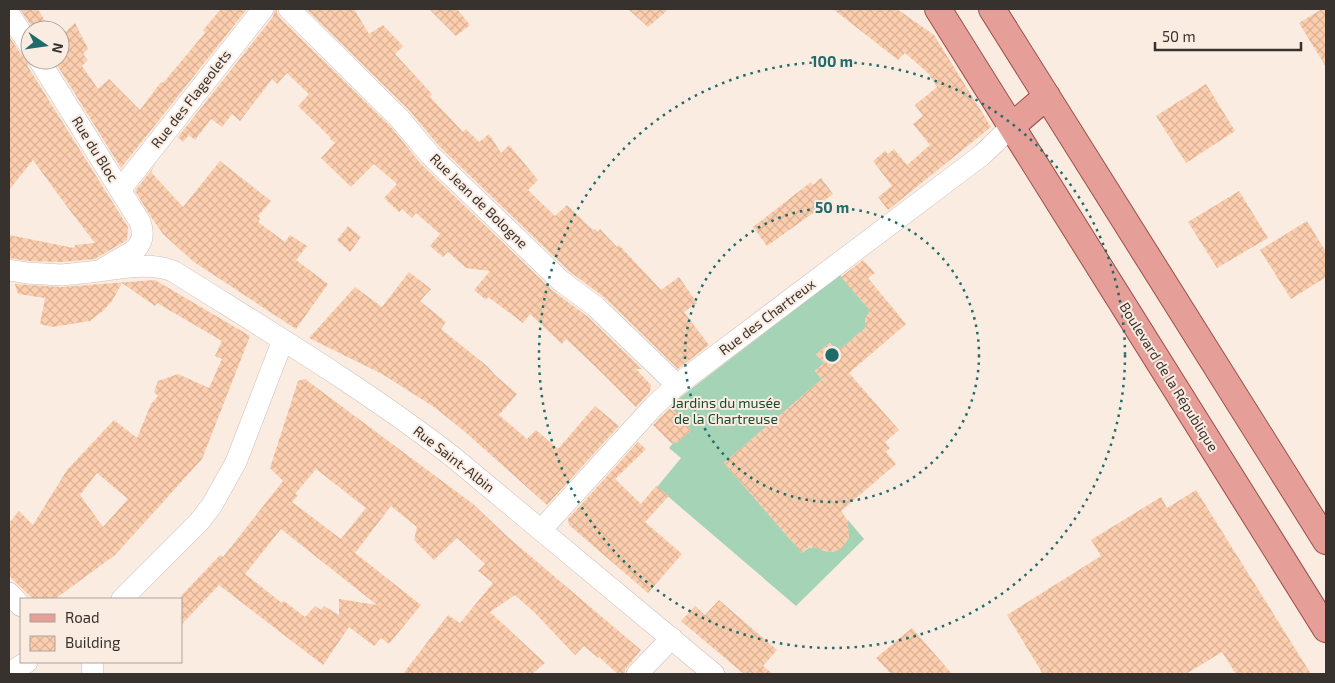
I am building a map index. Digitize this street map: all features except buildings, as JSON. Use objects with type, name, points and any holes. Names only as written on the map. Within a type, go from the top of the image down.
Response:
[{"type":"main road","name":"Boulevard de la République","points":[[938,9],[1326,629]]},
{"type":"main road","points":[[992,9],[1326,541]]},
{"type":"main road","points":[[1012,126],[1047,96]]},
{"type":"street","name":"Rue des Flageolets","points":[[120,190],[262,9]]},
{"type":"street","name":"Rue Jean de Bologne","points":[[289,9],[400,119],[430,155],[561,281],[596,307],[677,385]]},
{"type":"street","points":[[9,14],[20,31]]},
{"type":"street","name":"Rue du Bloc","points":[[45,70],[143,228],[142,240],[139,246],[131,253],[99,271]]},
{"type":"street","name":"Rue des Chartreux","points":[[541,530],[654,406],[677,385],[982,155],[1012,126]]},
{"type":"street","name":"Rue Saint-Albin","points":[[99,271],[148,266],[173,271],[363,392],[424,434],[473,473],[714,674]]},
{"type":"street","points":[[9,270],[62,275],[99,271]]},
{"type":"street","points":[[123,598],[199,522],[212,505],[236,462],[283,340]]},
{"type":"street","points":[[9,593],[20,605]]},
{"type":"street","points":[[637,674],[672,638]]},
{"type":"street","points":[[9,673],[24,663]]},
{"type":"green space","name":"Jardins du musée de la Chartreuse","points":[[840,275],[874,315],[867,315],[865,320],[872,323],[837,352],[830,343],[816,354],[824,363],[815,371],[822,379],[724,463],[802,553],[815,545],[829,552],[838,550],[849,537],[845,523],[848,520],[864,539],[796,606],[657,487],[681,458],[669,448],[675,441],[677,443],[691,430],[669,406]]}]
